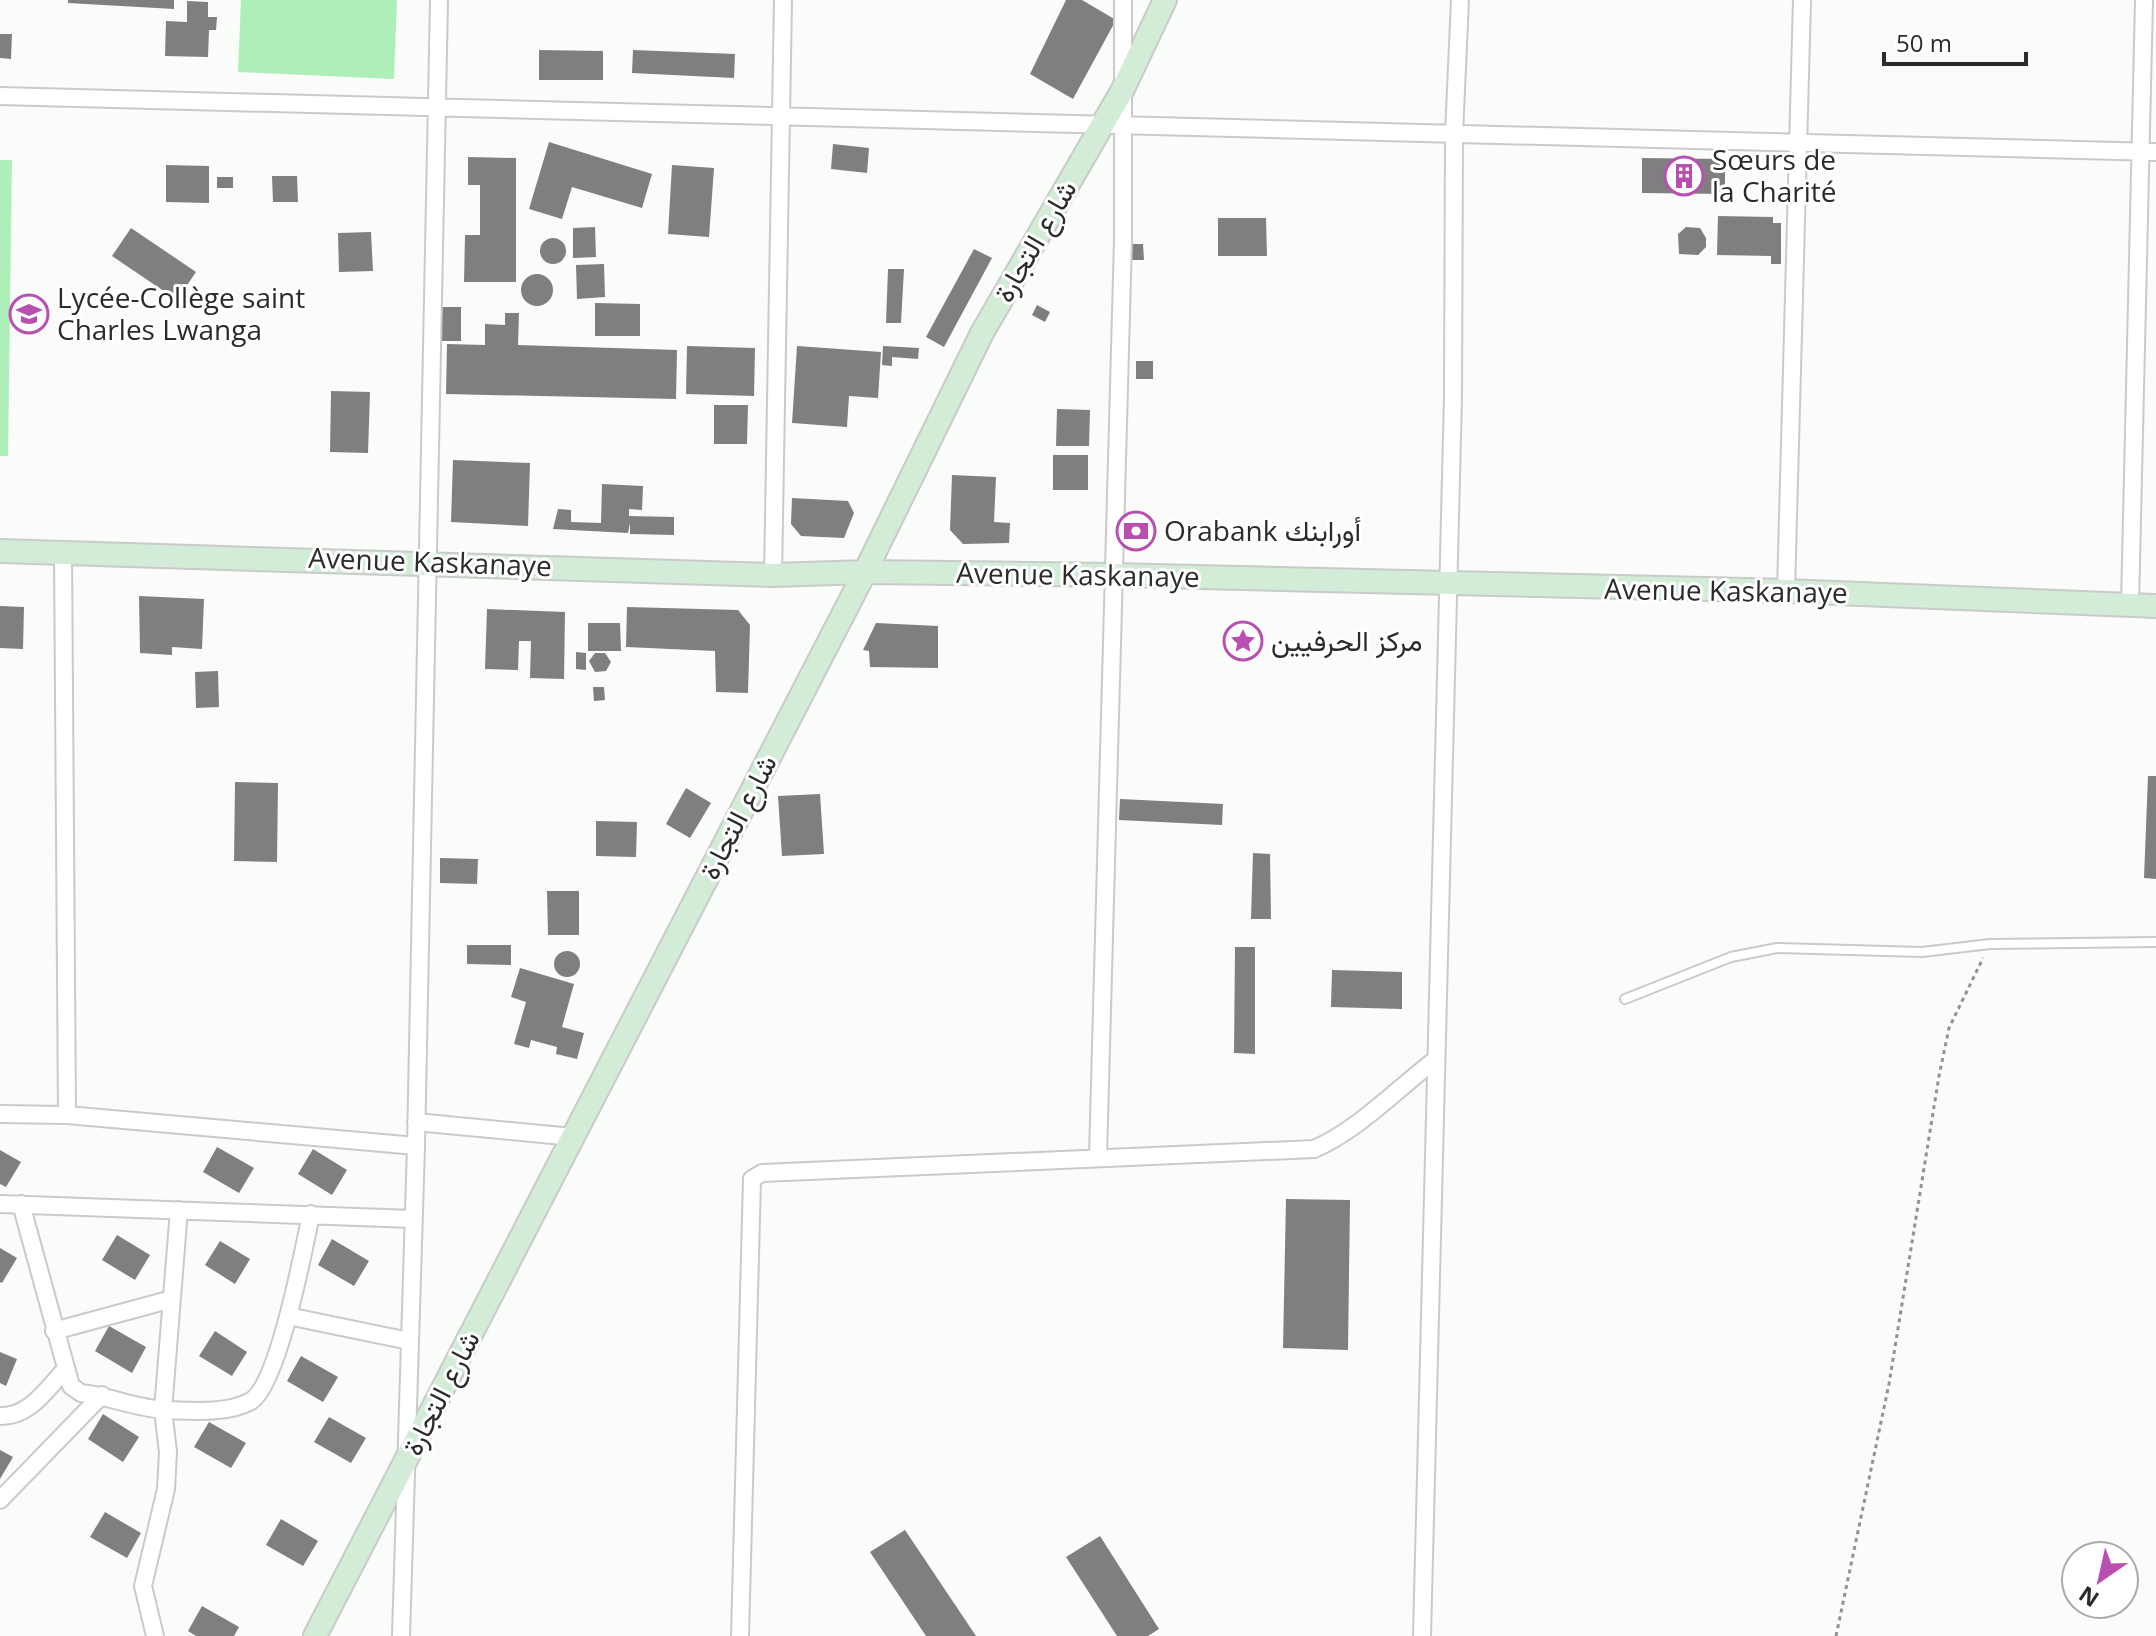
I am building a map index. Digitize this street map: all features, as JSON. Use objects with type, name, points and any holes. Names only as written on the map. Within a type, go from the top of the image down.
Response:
[{"type":"street","points":[[401,1636],[416,1146],[439,0]]},
{"type":"street","points":[[773,575],[783,0]]},
{"type":"street","points":[[1098,1156],[1124,127],[1123,0]]},
{"type":"street","name":"شارع التجارة","points":[[315,1636],[865,572],[982,333],[1122,91],[1165,0]]},
{"type":"street","points":[[1422,1636],[1448,585],[1454,134],[1460,0]]},
{"type":"street","points":[[1786,591],[1802,0]]},
{"type":"street","points":[[2130,605],[2148,152],[2144,0]]},
{"type":"street","points":[[0,96],[2148,152]]},
{"type":"street","name":"Avenue Kaskanaye","points":[[0,551],[426,561],[773,575],[865,572],[1114,575],[1786,591],[2156,606]]},
{"type":"street","points":[[63,552],[67,1115]]},
{"type":"street","points":[[740,1636],[752,1179],[762,1173],[1314,1149],[1342,1137],[1377,1104],[1435,1060]]},
{"type":"street","points":[[0,1114],[67,1115],[416,1146]]},
{"type":"street","points":[[416,1122],[573,1137]]},
{"type":"street","points":[[0,1204],[413,1219]]},
{"type":"street","points":[[21,1204],[64,1371],[71,1386],[81,1393],[163,1410],[235,1409],[255,1399],[268,1375],[288,1316],[311,1214]]},
{"type":"street","points":[[155,1636],[143,1586],[166,1489],[168,1452],[163,1410],[179,1210]]},
{"type":"street","points":[[54,1331],[172,1299]]},
{"type":"street","points":[[288,1316],[409,1341]]},
{"type":"street","points":[[0,1416],[14,1416],[27,1409],[64,1371]]},
{"type":"street","points":[[0,1500],[102,1395]]},
{"type":"lane","points":[[1625,999],[1731,957],[1777,948],[1922,952],[1990,944],[2156,942]]},
{"type":"path","points":[[1836,1636],[1889,1384],[1947,1040],[1965,991],[1990,944]]},
{"type":"green space","points":[[241,0],[397,0],[394,79],[238,72]]},
{"type":"green space","points":[[0,160],[12,160],[8,456],[0,456]]},
{"type":"building","points":[[68,0],[174,0],[174,9],[68,3]]},
{"type":"building","points":[[1066,0],[1082,0],[1116,20],[1073,99],[1030,74]]},
{"type":"building","points":[[187,1],[208,2],[208,17],[217,17],[216,30],[209,30],[208,57],[165,56],[166,21],[187,22]]},
{"type":"building","points":[[0,34],[12,34],[11,59],[0,58]]},
{"type":"building","points":[[539,50],[603,51],[603,80],[539,80]]},
{"type":"building","points":[[633,50],[735,54],[734,78],[632,73]]},
{"type":"building","points":[[549,142],[652,174],[642,208],[572,187],[562,219],[529,209]]},
{"type":"building","points":[[833,144],[869,148],[867,173],[831,169]]},
{"type":"building","points":[[468,157],[516,158],[516,282],[464,282],[465,235],[480,235],[480,185],[468,185]]},
{"type":"building","name":"Sœurs de la Charité","points":[[1642,158],[1725,159],[1725,194],[1642,193]]},
{"type":"building","points":[[166,165],[209,166],[209,203],[166,202]]},
{"type":"building","points":[[672,165],[714,168],[709,237],[668,234]]},
{"type":"building","points":[[272,176],[297,176],[298,202],[273,202]]},
{"type":"building","points":[[217,177],[233,177],[233,188],[217,188]]},
{"type":"building","points":[[1718,216],[1773,217],[1773,223],[1781,223],[1781,264],[1771,264],[1771,256],[1717,255]]},
{"type":"building","points":[[1218,218],[1266,218],[1267,256],[1218,256]]},
{"type":"building","points":[[595,227],[596,257],[573,258],[573,228]]},
{"type":"building","points":[[1686,227],[1700,228],[1706,238],[1706,247],[1698,255],[1679,254],[1678,234]]},
{"type":"building","points":[[131,228],[196,272],[177,300],[112,256]]},
{"type":"building","points":[[371,232],[373,271],[339,272],[338,233]]},
{"type":"building","points":[[553,238],[562,242],[566,251],[562,260],[553,264],[544,260],[540,251],[544,242]]},
{"type":"building","points":[[1130,244],[1143,244],[1144,260],[1131,260]]},
{"type":"building","points":[[974,249],[992,258],[944,347],[926,337]]},
{"type":"building","points":[[604,264],[605,297],[577,299],[576,265]]},
{"type":"building","points":[[888,269],[904,269],[901,323],[886,323]]},
{"type":"building","points":[[537,274],[548,279],[553,290],[548,301],[537,306],[526,301],[521,290],[526,279]]},
{"type":"building","points":[[595,303],[640,304],[640,336],[595,336]]},
{"type":"building","points":[[1037,305],[1050,312],[1045,322],[1032,315]]},
{"type":"building","points":[[442,307],[461,307],[461,341],[442,341]]},
{"type":"building","points":[[505,313],[519,313],[518,345],[677,350],[676,399],[446,394],[447,344],[485,345],[485,324],[505,325]]},
{"type":"building","points":[[687,346],[755,348],[754,396],[686,394]]},
{"type":"building","points":[[797,346],[881,352],[878,398],[849,396],[847,427],[792,423]]},
{"type":"building","points":[[883,346],[919,348],[918,359],[892,357],[892,366],[882,365]]},
{"type":"building","points":[[1136,361],[1153,361],[1153,379],[1136,379]]},
{"type":"building","points":[[331,391],[370,392],[368,453],[330,452]]},
{"type":"building","points":[[714,405],[748,405],[747,444],[714,444]]},
{"type":"building","points":[[1057,409],[1090,410],[1089,446],[1056,446]]},
{"type":"building","points":[[1053,455],[1088,455],[1088,490],[1053,490]]},
{"type":"building","points":[[453,460],[530,463],[528,526],[451,522]]},
{"type":"building","points":[[952,475],[996,477],[994,522],[1010,523],[1009,543],[963,544],[950,530]]},
{"type":"building","points":[[602,484],[643,486],[642,510],[629,509],[629,516],[674,517],[674,535],[630,534],[630,523],[628,533],[553,529],[558,509],[571,510],[571,522],[601,523]]},
{"type":"building","points":[[792,498],[848,501],[854,513],[844,538],[801,536],[791,524]]},
{"type":"building","points":[[139,596],[204,599],[202,649],[172,647],[172,655],[140,653]]},
{"type":"building","points":[[0,606],[24,607],[23,649],[0,648]]},
{"type":"building","points":[[627,607],[738,610],[750,625],[748,693],[716,692],[715,651],[626,647]]},
{"type":"building","points":[[487,609],[565,612],[564,679],[530,678],[531,641],[519,641],[518,670],[485,669]]},
{"type":"building","points":[[588,623],[620,623],[621,651],[588,651]]},
{"type":"building","points":[[876,623],[938,626],[938,668],[870,667],[869,651],[863,650]]},
{"type":"building","points":[[576,652],[586,653],[586,670],[576,669]]},
{"type":"building","points":[[595,653],[605,653],[611,662],[606,671],[595,672],[589,661]]},
{"type":"building","points":[[218,671],[219,707],[196,708],[195,672]]},
{"type":"building","points":[[593,687],[604,687],[605,700],[594,701]]},
{"type":"building","points":[[2148,776],[2156,776],[2156,879],[2144,878]]},
{"type":"building","points":[[235,782],[278,783],[277,862],[234,861]]},
{"type":"building","points":[[686,788],[711,803],[690,838],[666,824]]},
{"type":"building","points":[[820,794],[824,854],[782,856],[778,796]]},
{"type":"building","points":[[1120,799],[1223,804],[1222,825],[1119,820]]},
{"type":"building","points":[[596,821],[637,822],[636,857],[596,856]]},
{"type":"building","points":[[1253,853],[1270,854],[1271,919],[1251,919]]},
{"type":"building","points":[[440,858],[478,859],[477,884],[440,883]]},
{"type":"building","points":[[547,891],[579,891],[579,935],[548,935]]},
{"type":"building","points":[[467,945],[511,945],[511,965],[467,964]]},
{"type":"building","points":[[1235,947],[1255,947],[1255,1054],[1234,1053]]},
{"type":"building","points":[[567,951],[576,955],[580,964],[576,973],[567,977],[558,973],[554,964],[558,955]]},
{"type":"building","points":[[520,968],[574,984],[562,1027],[584,1033],[577,1059],[556,1054],[557,1047],[531,1040],[529,1048],[514,1044],[526,1002],[511,997]]},
{"type":"building","points":[[1332,970],[1402,972],[1402,1009],[1331,1007]]},
{"type":"building","points":[[217,1147],[254,1168],[239,1193],[203,1172]]},
{"type":"building","points":[[313,1149],[347,1170],[332,1195],[298,1174]]},
{"type":"building","points":[[0,1150],[21,1162],[6,1187],[0,1184]]},
{"type":"building","points":[[1286,1199],[1350,1200],[1348,1350],[1283,1348]]},
{"type":"building","points":[[117,1235],[150,1255],[135,1280],[102,1260]]},
{"type":"building","points":[[332,1239],[369,1261],[354,1286],[318,1265]]},
{"type":"building","points":[[220,1241],[250,1259],[235,1284],[205,1265]]},
{"type":"building","points":[[0,1248],[17,1258],[2,1283],[0,1282]]},
{"type":"building","points":[[109,1326],[146,1347],[132,1373],[95,1351]]},
{"type":"building","points":[[215,1331],[247,1352],[232,1376],[199,1356]]},
{"type":"building","points":[[0,1352],[17,1359],[6,1386],[0,1383]]},
{"type":"building","points":[[301,1356],[338,1377],[323,1402],[287,1381]]},
{"type":"building","points":[[103,1414],[139,1437],[123,1462],[88,1439]]},
{"type":"building","points":[[329,1417],[366,1438],[351,1463],[314,1442]]},
{"type":"building","points":[[209,1422],[246,1443],[231,1468],[194,1447]]},
{"type":"building","points":[[0,1450],[13,1457],[0,1479]]},
{"type":"building","points":[[105,1512],[141,1533],[127,1558],[90,1537]]},
{"type":"building","points":[[281,1519],[318,1541],[303,1566],[266,1545]]},
{"type":"building","points":[[905,1530],[976,1636],[926,1636],[870,1552]]},
{"type":"building","points":[[1100,1536],[1159,1629],[1148,1636],[1117,1636],[1066,1557]]},
{"type":"building","points":[[202,1606],[239,1627],[234,1636],[196,1636],[188,1631]]},
{"type":"place","name":"Sœurs de la Charité","points":[[1684,176]]},
{"type":"place","name":"Lycée-Collège saint Charles Lwanga","points":[[29,314]]},
{"type":"place","name":"Orabank أورابنك","points":[[1136,531]]},
{"type":"place","name":"مركز الحرفيين","points":[[1243,641]]}]
